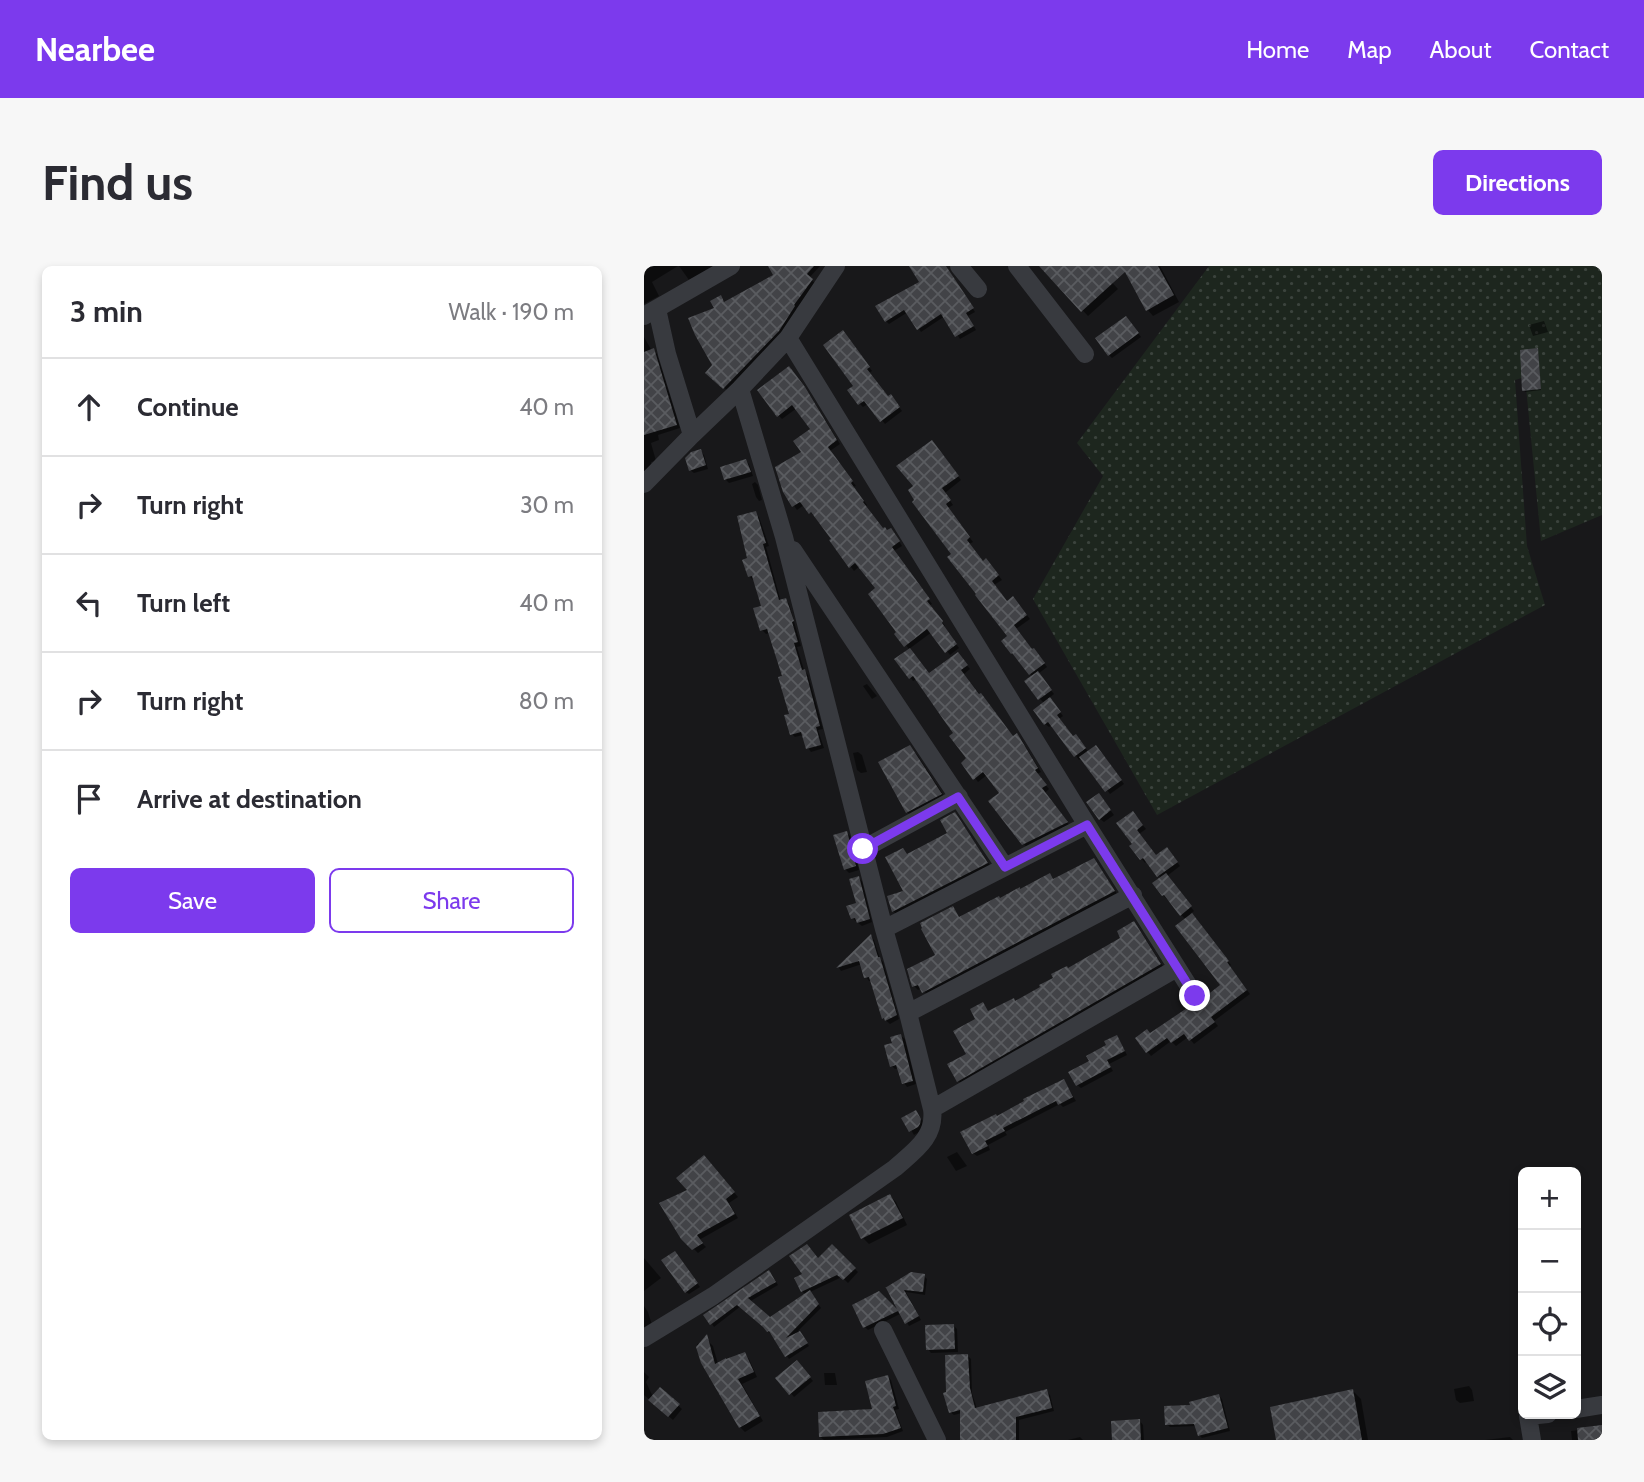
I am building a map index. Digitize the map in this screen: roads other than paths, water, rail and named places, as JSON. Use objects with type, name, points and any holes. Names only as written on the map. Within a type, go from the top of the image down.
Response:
[{"type":"street","points":[[692,435],[667,354],[650,312],[730,266]]},
{"type":"street","points":[[644,484],[788,338],[836,266]]},
{"type":"street","points":[[959,266],[978,289]]},
{"type":"street","points":[[1017,266],[1085,354]]},
{"type":"street","points":[[788,338],[1195,996]]},
{"type":"street","points":[[644,1338],[713,1296],[895,1168],[918,1147],[933,1124],[932,1109],[908,1013],[863,849],[785,537],[740,389]]},
{"type":"street","points":[[785,537],[1005,867]]},
{"type":"street","points":[[863,849],[958,797]]},
{"type":"street","points":[[884,929],[1087,825]]},
{"type":"street","points":[[908,1013],[1133,895]]},
{"type":"street","points":[[932,1109],[1177,968]]},
{"type":"street","points":[[883,1330],[937,1440]]},
{"type":"street","points":[[1581,1408],[1602,1405]]},
{"type":"street","points":[[1528,1419],[1532,1440]]}]
